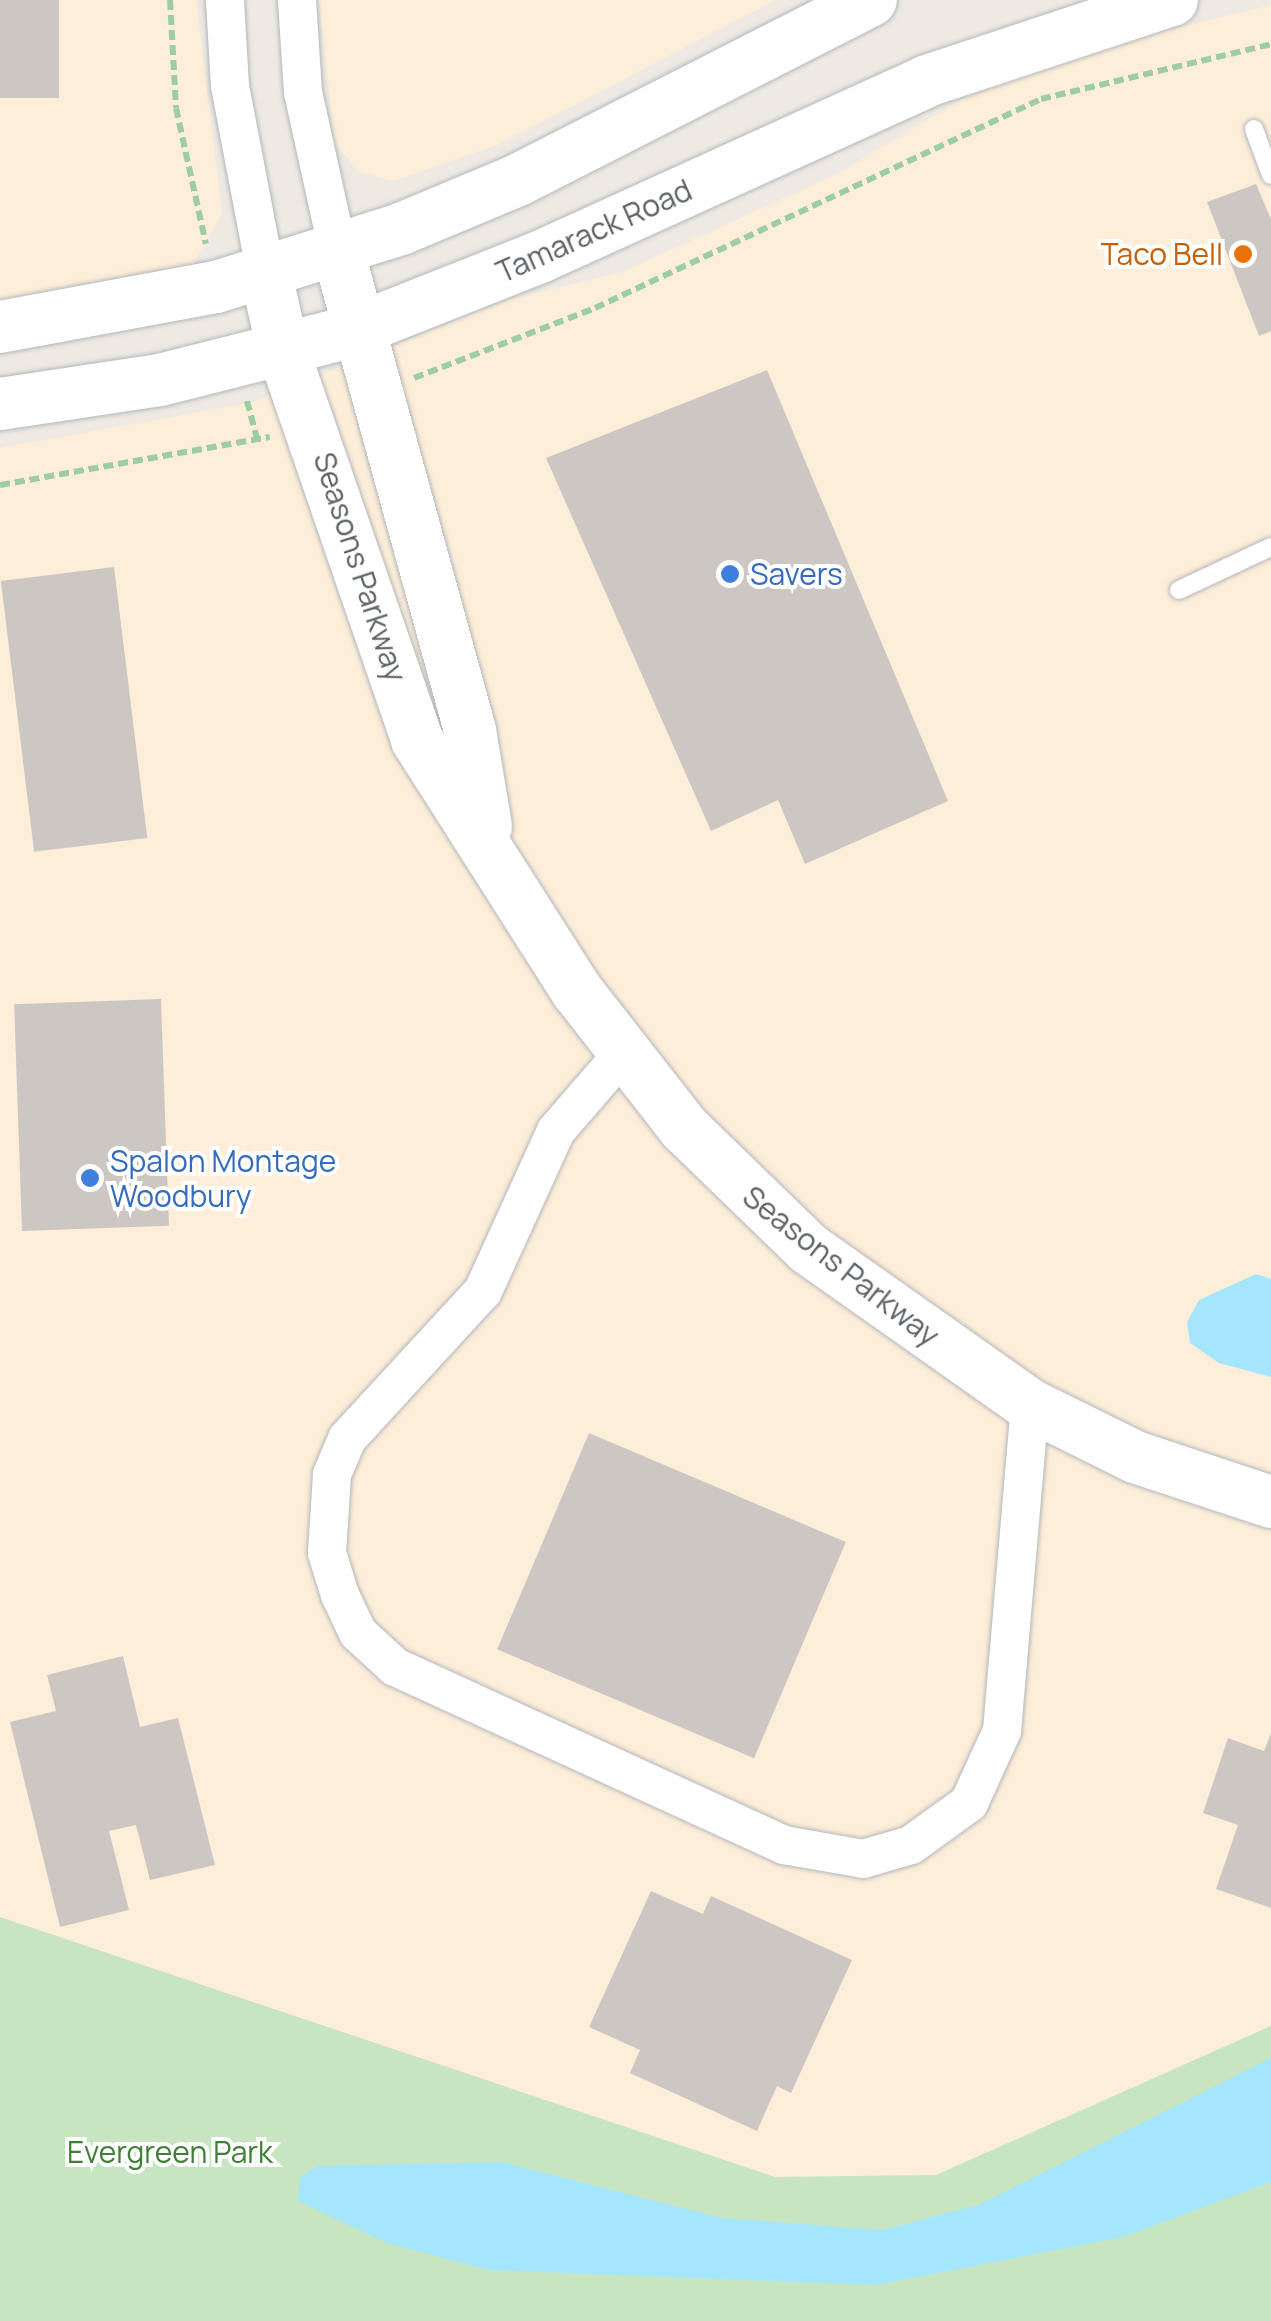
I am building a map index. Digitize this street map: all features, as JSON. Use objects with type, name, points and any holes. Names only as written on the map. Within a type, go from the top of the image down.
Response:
[{"type":"street","points":[[225,0],[230,86],[266,274]]},
{"type":"street","points":[[297,0],[303,92],[338,251]]},
{"type":"street","points":[[0,328],[266,274],[338,251],[518,180],[870,0]]},
{"type":"street","name":"Tamarack Road","points":[[0,404],[283,350],[353,331],[542,256],[927,82],[1172,0]]},
{"type":"street","name":"Seasons Parkway","points":[[338,251],[353,331],[470,731],[488,844]]},
{"type":"street","name":"Seasons Parkway","points":[[266,274],[283,350],[417,740],[488,844],[576,991],[684,1128],[795,1237],[1030,1405],[1135,1456],[1271,1502]]},
{"type":"street","points":[[626,1051],[556,1130],[483,1292],[346,1439],[332,1475],[327,1553],[340,1595],[358,1633],[395,1667],[784,1845],[863,1859],[911,1845],[969,1803],[1002,1732],[1030,1405]]},
{"type":"lane","points":[[1254,128],[1271,175]]},
{"type":"lane","points":[[1179,590],[1271,547]]},
{"type":"path","points":[[170,0],[176,108],[206,244]]},
{"type":"path","points":[[410,380],[596,308],[1041,99],[1271,44]]},
{"type":"path","points":[[0,484],[281,435]]},
{"type":"shaded area","points":[[0,0],[196,0],[222,214],[193,264],[0,301]]},
{"type":"shaded area","points":[[319,0],[776,0],[500,144],[393,181],[359,172],[335,143]]},
{"type":"shaded area","points":[[1271,5],[1271,2026],[936,2175],[775,2177],[0,1917],[0,448],[254,402],[505,301],[622,272],[837,174],[974,92],[1116,43]]},
{"type":"green space","name":"Evergreen Park","points":[[0,1917],[775,2177],[936,2175],[1271,2026],[1271,2321],[0,2321]]},
{"type":"water","points":[[1256,1274],[1271,1279],[1271,1377],[1219,1363],[1190,1343],[1187,1322],[1199,1300]]},
{"type":"water","points":[[1271,2058],[1271,2182],[1123,2237],[876,2285],[489,2270],[387,2243],[298,2201],[300,2178],[317,2166],[502,2162],[722,2218],[882,2230],[978,2205]]},
{"type":"building","points":[[0,0],[59,0],[59,98],[0,98]]},
{"type":"building","points":[[1256,184],[1271,219],[1271,331],[1259,336],[1207,202]]},
{"type":"building","points":[[767,370],[948,801],[805,864],[778,800],[711,831],[546,458]]},
{"type":"building","points":[[114,567],[147,838],[34,852],[1,581]]},
{"type":"building","points":[[161,999],[169,1226],[22,1231],[14,1004]]},
{"type":"building","points":[[589,1433],[846,1542],[754,1758],[497,1649]]},
{"type":"building","points":[[123,1656],[140,1727],[178,1718],[215,1865],[150,1880],[136,1825],[109,1831],[129,1910],[60,1927],[10,1722],[56,1711],[47,1675]]},
{"type":"building","points":[[1271,1733],[1271,1908],[1216,1889],[1238,1825],[1203,1813],[1228,1738],[1264,1751]]},
{"type":"building","points":[[651,1891],[703,1914],[711,1896],[852,1960],[791,2093],[777,2086],[757,2131],[630,2073],[640,2050],[589,2027]]},
{"type":"place","name":"Taco Bell","points":[[1243,254]]},
{"type":"place","name":"Savers","points":[[730,574]]},
{"type":"place","name":"Spalon Montage Woodbury","points":[[90,1178]]}]
